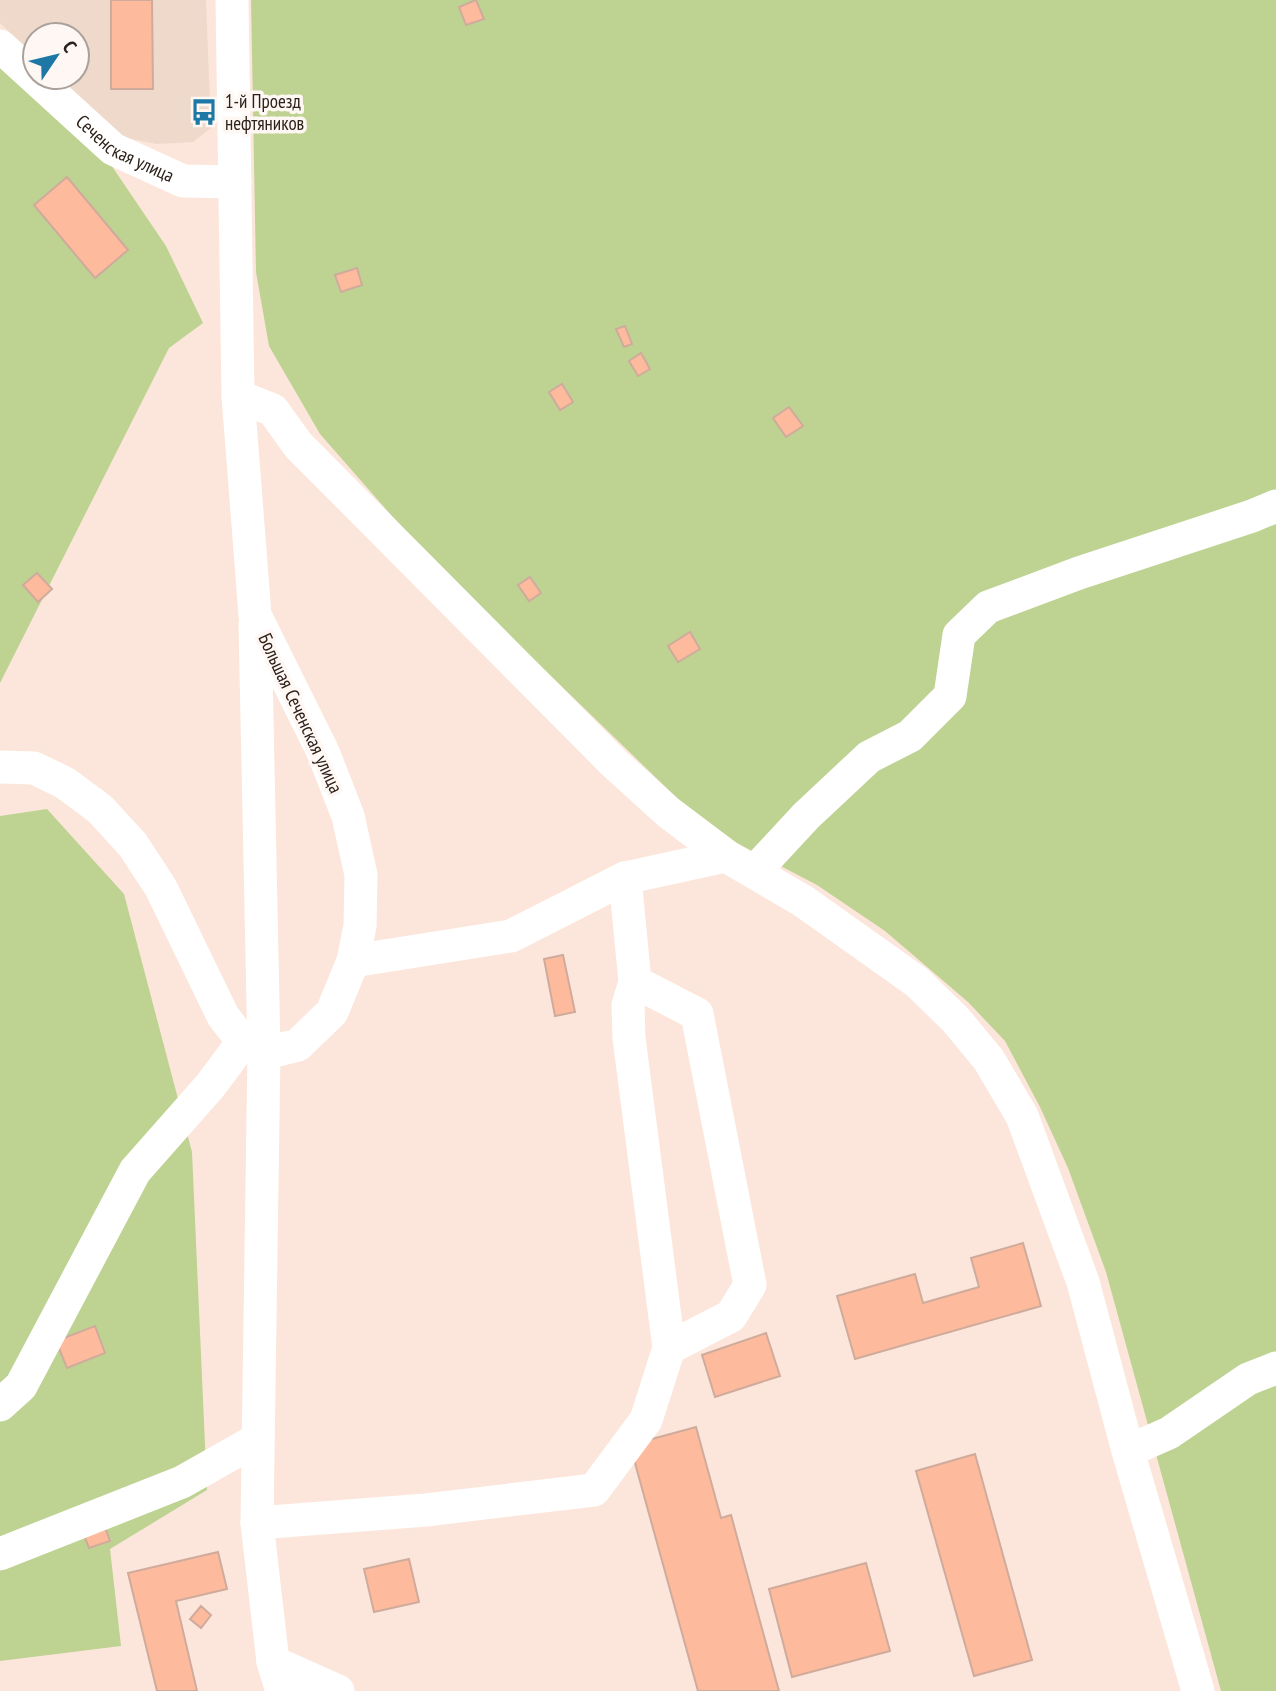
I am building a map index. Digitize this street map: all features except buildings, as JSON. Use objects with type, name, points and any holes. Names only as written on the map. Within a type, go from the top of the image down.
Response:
[{"type":"street","name":"Большая Сеченская улица","points":[[232,0],[238,396],[255,615],[323,752],[348,816],[361,875],[360,926],[353,961],[332,1013],[298,1045],[274,1051],[253,1046]]},
{"type":"street","name":"Сеченская улица","points":[[0,46],[113,149],[183,181],[236,182]]},
{"type":"street","points":[[238,396],[273,410],[298,446],[613,762],[668,812],[740,864],[803,901],[917,982],[956,1020],[989,1060],[1022,1116],[1083,1282],[1128,1451],[1198,1691]]},
{"type":"street","points":[[353,961],[511,936],[625,878],[740,864],[806,816],[869,757],[910,736],[950,696],[959,635],[988,607],[1276,506]]},
{"type":"street","points":[[255,615],[253,1046],[257,1522],[278,1677],[338,1691]]},
{"type":"street","points":[[0,767],[34,768],[65,783],[100,809],[133,845],[161,888],[223,1016],[253,1046]]},
{"type":"street","points":[[257,1522],[426,1510],[594,1490],[646,1420],[669,1348],[629,1038],[628,1005],[635,982],[625,878]]},
{"type":"street","points":[[635,982],[697,1014],[750,1285],[731,1316],[669,1348]]},
{"type":"street","points":[[0,1405],[21,1386],[135,1171],[210,1086],[253,1046]]},
{"type":"street","points":[[1128,1451],[1170,1433],[1248,1379],[1276,1368]]},
{"type":"street","points":[[0,1554],[182,1482],[258,1439]]},
{"type":"shaded area","points":[[0,0],[206,0],[211,128],[193,142],[156,144],[118,136],[71,91],[91,91],[91,21],[21,21],[21,43],[0,23]]},
{"type":"green space","points":[[251,0],[1276,0],[1276,1691],[1221,1691],[1106,1272],[1068,1168],[1005,1041],[968,1002],[885,931],[817,885],[737,843],[678,799],[427,556],[320,434],[269,346],[256,272]]},
{"type":"green space","points":[[0,60],[21,79],[21,91],[34,91],[107,159],[166,246],[203,323],[169,348],[0,683]]},
{"type":"green space","points":[[47,809],[124,894],[192,1152],[207,1490],[110,1549],[121,1646],[0,1661],[0,816]]},
{"type":"place","name":"1-й Проезд нефтяников","points":[[204,112]]}]
